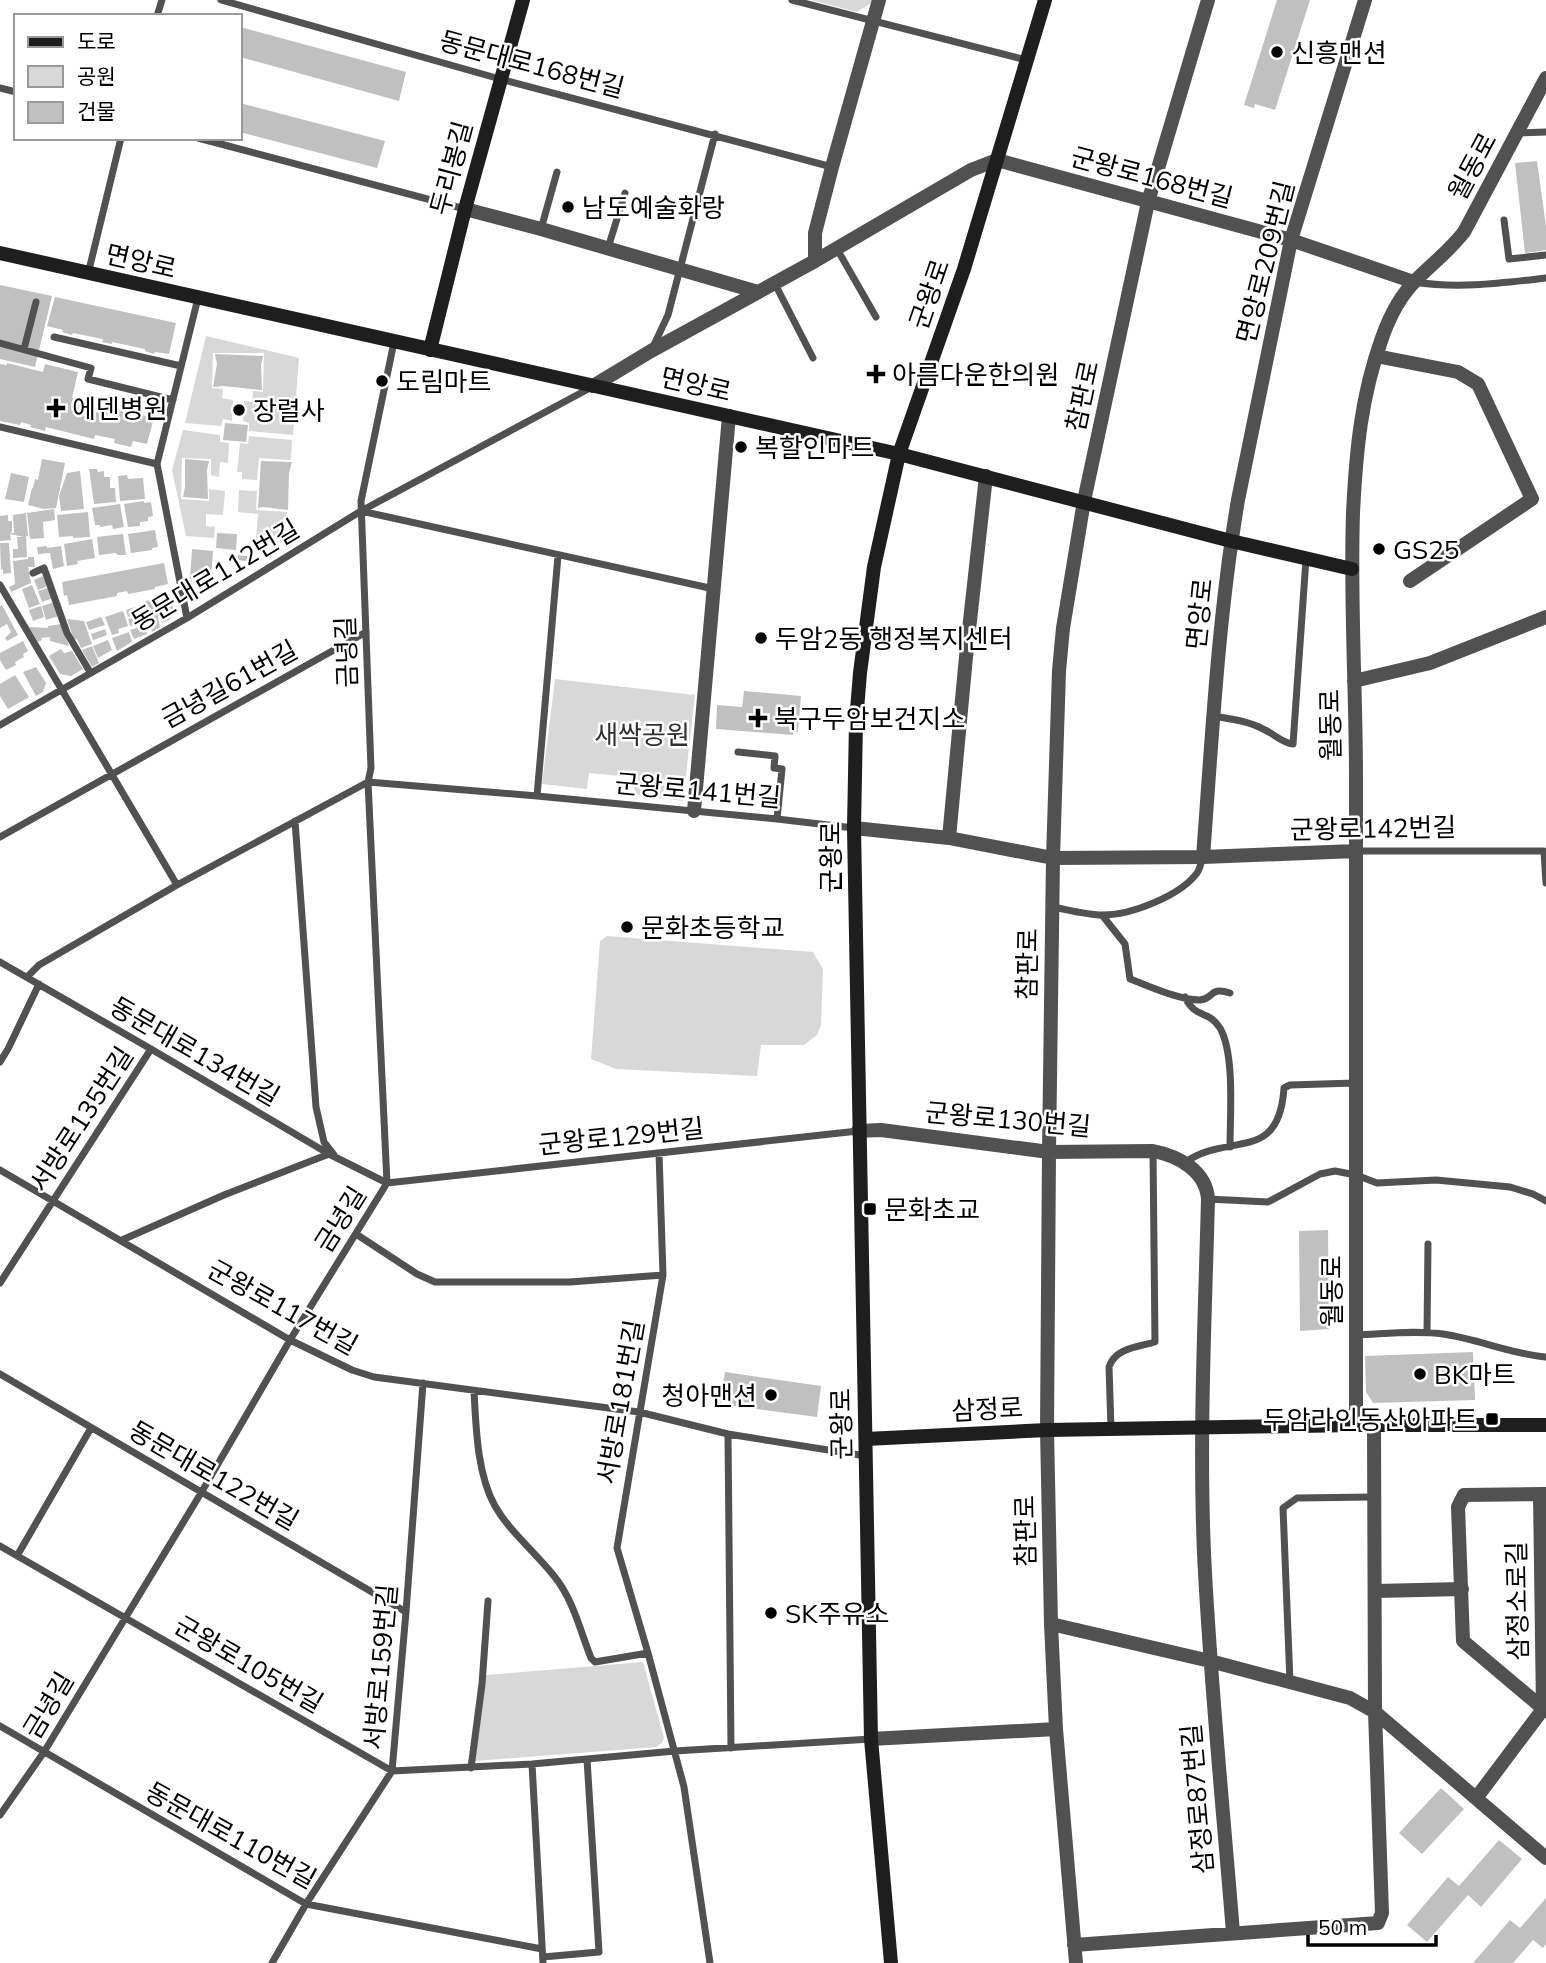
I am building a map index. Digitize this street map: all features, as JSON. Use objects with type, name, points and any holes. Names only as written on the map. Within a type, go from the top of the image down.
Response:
[{"type":"main road","name":"두리봉길","points":[[430,350],[465,209],[523,0]]},
{"type":"main road","name":"군왕로","points":[[891,1963],[871,1740],[854,828],[856,722],[874,567],[899,454],[964,269],[1045,0]]},
{"type":"main road","name":"면앙로","points":[[0,253],[899,454],[1231,541],[1352,569]]},
{"type":"main road","name":"삼정로","points":[[866,1439],[1047,1430],[1546,1425]]},
{"type":"street","points":[[815,261],[816,233],[832,167],[879,0]]},
{"type":"street","name":"참판로","points":[[1076,1963],[1056,1729],[1047,1430],[1053,858],[1059,671],[1063,628],[1084,502],[1149,202],[1208,0]]},
{"type":"street","name":"면앙로209번길","points":[[1231,541],[1291,240],[1365,0]]},
{"type":"street","name":"월동로","points":[[1356,1425],[1356,851],[1352,569],[1357,442],[1363,402],[1388,321],[1414,282],[1448,252],[1464,232],[1546,78]]},
{"type":"street","points":[[593,386],[971,170],[997,160]]},
{"type":"street","name":"군왕로168번길","points":[[997,160],[1291,240],[1414,282]]},
{"type":"street","points":[[465,209],[758,292]]},
{"type":"street","points":[[1376,356],[1458,372],[1478,384],[1532,499],[1410,581]]},
{"type":"street","points":[[694,811],[729,416]]},
{"type":"street","points":[[949,838],[986,476]]},
{"type":"street","name":"면앙로","points":[[1214,716],[1231,541]]},
{"type":"street","points":[[1354,681],[1430,663],[1546,617]]},
{"type":"street","points":[[1203,857],[1214,716]]},
{"type":"street","name":"군왕로142번길","points":[[854,828],[949,838],[1053,858],[1203,857],[1356,851]]},
{"type":"street","name":"군왕로130번길","points":[[859,1131],[881,1130],[1049,1152],[1153,1151],[1167,1154],[1184,1163],[1204,1180],[1208,1199]]},
{"type":"street","points":[[1201,1427],[1208,1199]]},
{"type":"street","points":[[1074,1945],[1378,1923],[1381,1899],[1375,1712],[1374,1425]]},
{"type":"street","name":"삼정로87번길","points":[[1201,1427],[1210,1661],[1233,1933]]},
{"type":"street","name":"삼정소로길","points":[[1543,1494],[1544,1710],[1463,1641],[1458,1507],[1464,1496],[1543,1494]]},
{"type":"street","points":[[1376,1591],[1462,1589]]},
{"type":"street","points":[[1051,1624],[1210,1661],[1350,1698],[1375,1712],[1546,1858]]},
{"type":"street","points":[[1477,1797],[1544,1710]]},
{"type":"street","points":[[871,1740],[1056,1729]]},
{"type":"lane","name":"동문대로168번길","points":[[221,0],[500,79],[832,167]]},
{"type":"lane","points":[[792,0],[1026,60]]},
{"type":"lane","points":[[1518,133],[1546,132]]},
{"type":"lane","points":[[651,351],[668,315],[715,134]]},
{"type":"lane","points":[[88,274],[121,140]]},
{"type":"lane","points":[[206,140],[465,209]]},
{"type":"lane","points":[[541,229],[557,172]]},
{"type":"lane","points":[[608,248],[625,193]]},
{"type":"lane","points":[[1504,220],[1509,259],[1546,255]]},
{"type":"lane","points":[[836,248],[876,317]]},
{"type":"lane","points":[[1414,282],[1452,286],[1546,278]]},
{"type":"lane","points":[[774,283],[813,358]]},
{"type":"lane","points":[[187,618],[157,464],[198,298]]},
{"type":"lane","points":[[24,349],[36,302]]},
{"type":"lane","points":[[54,337],[181,366]]},
{"type":"lane","points":[[394,342],[362,489],[361,511],[714,589]]},
{"type":"lane","points":[[0,343],[91,368],[88,379],[173,400]]},
{"type":"lane","name":"동문대로112번길","points":[[0,725],[187,618],[361,511],[593,386]]},
{"type":"lane","points":[[0,427],[157,464]]},
{"type":"lane","name":"금녕길","points":[[0,1815],[44,1752],[201,1493],[290,1339],[387,1182],[368,782],[371,768],[361,511]]},
{"type":"lane","points":[[537,796],[558,556]]},
{"type":"lane","points":[[1214,716],[1244,721],[1293,744],[1306,558]]},
{"type":"lane","points":[[33,573],[44,568],[67,633],[90,672]]},
{"type":"lane","points":[[0,585],[177,885]]},
{"type":"lane","name":"금녕길61번길","points":[[0,837],[366,632]]},
{"type":"lane","points":[[738,752],[775,756],[774,768],[782,769],[777,819]]},
{"type":"lane","points":[[27,977],[38,965],[177,885],[368,782]]},
{"type":"lane","name":"군왕로141번길","points":[[368,782],[854,828]]},
{"type":"lane","name":"동문대로134번길","points":[[295,821],[316,1107],[324,1142],[332,1156]]},
{"type":"lane","name":"군왕로142번길","points":[[1356,851],[1544,851],[1546,883]]},
{"type":"lane","points":[[1053,907],[1102,915],[1133,910],[1155,902],[1183,886],[1199,872],[1203,857]]},
{"type":"lane","points":[[1102,915],[1125,944],[1130,979],[1198,1000],[1214,992],[1230,993]]},
{"type":"lane","name":"동문대로134번길","points":[[0,962],[332,1156],[387,1182]]},
{"type":"lane","points":[[0,1062],[9,1049],[39,984]]},
{"type":"lane","points":[[1185,997],[1190,1008],[1212,1018],[1225,1037],[1229,1072],[1230,1147]]},
{"type":"lane","name":"서방로135번길","points":[[0,1283],[151,1049]]},
{"type":"lane","points":[[1184,1163],[1205,1151],[1263,1138],[1277,1122],[1284,1088],[1290,1085],[1356,1083]]},
{"type":"lane","name":"군왕로129번길","points":[[387,1182],[859,1131]]},
{"type":"lane","points":[[1111,1429],[1109,1367],[1112,1358],[1120,1352],[1155,1342],[1153,1151]]},
{"type":"lane","name":"서방로181번길","points":[[659,1153],[663,1275],[617,1548],[684,1787],[710,1963]]},
{"type":"lane","points":[[122,1240],[224,1195],[332,1156]]},
{"type":"lane","name":"군왕로117번길","points":[[0,1170],[290,1339],[352,1370],[374,1377],[639,1412],[728,1434],[866,1456]]},
{"type":"lane","points":[[1208,1199],[1268,1202],[1320,1174],[1335,1171],[1356,1175],[1377,1184],[1450,1180],[1510,1187],[1546,1201]]},
{"type":"lane","points":[[356,1234],[416,1275],[435,1282],[570,1282],[663,1275]]},
{"type":"lane","points":[[1427,1332],[1428,1244]]},
{"type":"lane","points":[[1355,1335],[1427,1332],[1457,1336],[1546,1357]]},
{"type":"lane","name":"동문대로122번길","points":[[0,1374],[406,1612]]},
{"type":"lane","name":"서방로159번길","points":[[272,1963],[306,1904],[392,1771],[423,1383]]},
{"type":"lane","points":[[474,1391],[481,1461],[494,1504],[565,1592],[591,1658],[595,1662],[648,1653]]},
{"type":"lane","points":[[17,1556],[91,1428]]},
{"type":"lane","points":[[728,1434],[731,1748]]},
{"type":"lane","points":[[1290,1682],[1283,1508],[1297,1498],[1373,1497]]},
{"type":"lane","name":"군왕로105번길","points":[[0,1546],[392,1771]]},
{"type":"lane","points":[[471,1768],[482,1684],[488,1601]]},
{"type":"lane","name":"동문대로110번길","points":[[0,1726],[306,1904],[543,1956],[599,1952],[587,1759]]},
{"type":"lane","points":[[392,1771],[471,1768],[675,1751],[871,1740]]},
{"type":"lane","points":[[532,1764],[543,1956]]},
{"type":"green space","points":[[811,0],[872,0],[857,12]]},
{"type":"green space","points":[[206,336],[299,358],[293,435],[249,431],[249,423],[243,421],[244,401],[252,402],[253,391],[263,392],[264,353],[213,353],[212,388],[223,389],[222,398],[233,400],[232,421],[223,419],[221,426],[185,423]]},
{"type":"green space","points":[[183,430],[220,435],[220,442],[229,443],[228,463],[220,462],[219,477],[211,475],[211,459],[182,458],[181,499],[209,501],[209,489],[225,491],[223,515],[206,514],[206,526],[215,527],[214,538],[186,536],[172,470]]},
{"type":"green space","points":[[249,436],[292,440],[291,460],[259,458],[257,480],[242,479],[242,472],[237,472],[240,443],[248,444]]},
{"type":"green space","points":[[239,490],[257,491],[256,510],[287,512],[285,540],[256,538],[258,514],[238,512]]},
{"type":"green space","name":"새싹공원","points":[[555,679],[695,695],[683,801],[637,795],[630,777],[589,773],[587,789],[542,784]]},
{"type":"green space","points":[[607,936],[813,952],[823,969],[821,1025],[817,1035],[804,1045],[761,1045],[757,1076],[616,1069],[591,1059],[600,941]]},
{"type":"green space","points":[[643,1662],[664,1738],[656,1747],[475,1761],[486,1675]]},
{"type":"building","name":"신흥맨션","points":[[1277,0],[1310,0],[1275,110],[1255,104],[1254,108],[1244,105]]},
{"type":"building","points":[[242,28],[406,72],[399,101],[242,58]]},
{"type":"building","points":[[242,104],[385,141],[377,168],[242,133]]},
{"type":"building","points":[[1537,161],[1546,226],[1546,250],[1525,253],[1515,163]]},
{"type":"building","points":[[0,285],[52,296],[35,367],[0,359]]},
{"type":"building","points":[[55,297],[176,323],[169,354],[154,354],[145,349],[102,342],[103,339],[73,333],[72,335],[47,326]]},
{"type":"building","points":[[215,354],[263,356],[262,390],[213,387],[217,364]]},
{"type":"building","name":"에덴병원","points":[[7,363],[43,372],[45,364],[78,372],[72,398],[154,418],[147,444],[133,441],[131,447],[114,443],[115,439],[95,435],[94,439],[46,427],[45,431],[21,422],[20,425],[0,421],[0,364]]},
{"type":"building","points":[[225,423],[248,425],[246,442],[223,440]]},
{"type":"building","points":[[42,459],[65,463],[56,508],[44,509],[28,505],[35,479],[38,480]]},
{"type":"building","points":[[185,459],[209,461],[208,499],[183,497]]},
{"type":"building","points":[[261,461],[292,462],[288,510],[258,508]]},
{"type":"building","points":[[89,469],[104,471],[104,477],[110,477],[110,488],[115,488],[116,502],[94,504]]},
{"type":"building","points":[[80,471],[84,509],[61,511],[59,496],[67,473]]},
{"type":"building","points":[[11,473],[29,477],[24,502],[5,499]]},
{"type":"building","points":[[127,475],[128,479],[143,478],[145,499],[120,501],[118,476]]},
{"type":"building","points":[[151,502],[153,516],[148,517],[148,521],[140,522],[140,526],[128,527],[124,504]]},
{"type":"building","points":[[120,504],[124,527],[113,529],[112,525],[95,525],[92,508]]},
{"type":"building","points":[[54,509],[55,520],[43,522],[44,538],[30,539],[27,513]]},
{"type":"building","points":[[88,512],[90,537],[59,537],[57,515]]},
{"type":"building","points":[[26,513],[27,557],[13,558],[13,549],[18,549],[17,537],[24,537],[10,534],[11,540],[0,541],[0,516],[8,515],[8,521],[12,521],[10,533],[14,533],[13,515]]},
{"type":"building","points":[[155,530],[158,547],[131,553],[128,534]]},
{"type":"building","points":[[217,533],[237,534],[236,550],[216,548]]},
{"type":"building","points":[[123,534],[126,555],[99,555],[97,537]]},
{"type":"building","points":[[92,539],[95,558],[67,566],[64,544]]},
{"type":"building","points":[[0,543],[9,543],[11,573],[3,574],[3,569],[1,570]]},
{"type":"building","points":[[61,546],[64,566],[53,569],[50,553],[38,554],[37,547]]},
{"type":"building","points":[[192,549],[213,551],[211,580],[190,579]]},
{"type":"building","points":[[238,555],[254,557],[254,562],[237,560]]},
{"type":"building","points":[[34,557],[35,567],[28,567],[31,583],[11,592],[9,587],[15,584],[13,561]]},
{"type":"building","points":[[164,563],[168,584],[155,589],[128,594],[127,591],[117,593],[117,596],[69,605],[67,595],[64,596],[62,582]]},
{"type":"building","points":[[43,576],[47,586],[38,590],[34,580]]},
{"type":"building","points":[[32,585],[40,604],[29,608],[22,589]]},
{"type":"building","points":[[48,588],[53,598],[42,602],[38,591]]},
{"type":"building","points":[[171,597],[174,614],[162,623],[158,608],[147,610],[145,601]]},
{"type":"building","points":[[55,602],[59,616],[46,620],[42,606]]},
{"type":"building","points":[[2,605],[18,635],[7,641],[5,638],[11,632],[7,624],[0,628]]},
{"type":"building","points":[[141,605],[143,612],[128,617],[126,610]]},
{"type":"building","points":[[41,606],[44,617],[33,621],[29,610]]},
{"type":"building","points":[[123,611],[128,626],[118,629],[119,633],[112,635],[105,617]]},
{"type":"building","points":[[157,612],[160,627],[152,632],[147,615]]},
{"type":"building","points":[[144,614],[146,621],[130,626],[128,619]]},
{"type":"building","points":[[101,617],[105,625],[89,630],[86,622]]},
{"type":"building","points":[[67,619],[84,621],[92,644],[81,648],[77,639],[74,640]]},
{"type":"building","points":[[61,624],[69,646],[50,641],[50,637],[41,638],[38,642],[29,627],[48,628]]},
{"type":"building","points":[[145,625],[147,634],[134,639],[130,630]]},
{"type":"building","points":[[105,629],[107,635],[93,640],[91,634]]},
{"type":"building","points":[[129,632],[132,642],[117,651],[112,638]]},
{"type":"building","points":[[108,640],[112,650],[98,658],[93,646]]},
{"type":"building","points":[[23,641],[28,651],[15,662],[16,665],[6,670],[0,660],[0,653]]},
{"type":"building","points":[[92,646],[99,663],[92,667],[82,650]]},
{"type":"building","points":[[61,649],[64,653],[72,651],[83,669],[71,676],[60,674],[49,656]]},
{"type":"building","points":[[36,667],[46,683],[43,692],[36,696],[23,672]]},
{"type":"building","points":[[15,675],[29,697],[8,709],[0,696],[0,684]]},
{"type":"building","name":"북구두암보건지소","points":[[744,691],[801,696],[798,732],[793,731],[793,735],[716,729],[717,705],[742,707]]},
{"type":"building","points":[[1328,1230],[1329,1329],[1300,1331],[1299,1231]]},
{"type":"building","name":"BK마트","points":[[1473,1352],[1475,1400],[1373,1403],[1366,1392],[1365,1356]]},
{"type":"building","name":"청아맨션","points":[[725,1372],[821,1386],[817,1417],[720,1404]]},
{"type":"building","points":[[1441,1788],[1464,1809],[1422,1854],[1399,1833]]},
{"type":"building","points":[[1499,1840],[1522,1859],[1481,1907],[1468,1895],[1427,1942],[1407,1925],[1448,1877],[1459,1886]]},
{"type":"building","points":[[1546,1898],[1546,1944],[1543,1948],[1533,1940],[1513,1963],[1473,1963],[1510,1920],[1520,1928]]},
{"type":"place","name":"신흥맨션","points":[[1277,52]]},
{"type":"place","name":"남도예술화랑","points":[[568,207]]},
{"type":"place","name":"아름다운한의원","points":[[876,374]]},
{"type":"place","name":"도림마트","points":[[382,381]]},
{"type":"place","name":"에덴병원","points":[[56,408]]},
{"type":"place","name":"장렬사","points":[[239,410]]},
{"type":"place","name":"복할인마트","points":[[741,447]]},
{"type":"place","name":"GS25","points":[[1379,549]]},
{"type":"place","name":"두암2동 행정복지센터","points":[[761,638]]},
{"type":"place","name":"북구두암보건지소","points":[[758,718]]},
{"type":"place","name":"문화초등학교","points":[[627,927]]},
{"type":"place","name":"문화초교","points":[[870,1209]]},
{"type":"place","name":"BK마트","points":[[1420,1374]]},
{"type":"place","name":"청아맨션","points":[[771,1395]]},
{"type":"place","name":"두암라인동산아파트","points":[[1492,1419]]},
{"type":"place","name":"SK주유소","points":[[771,1613]]}]
